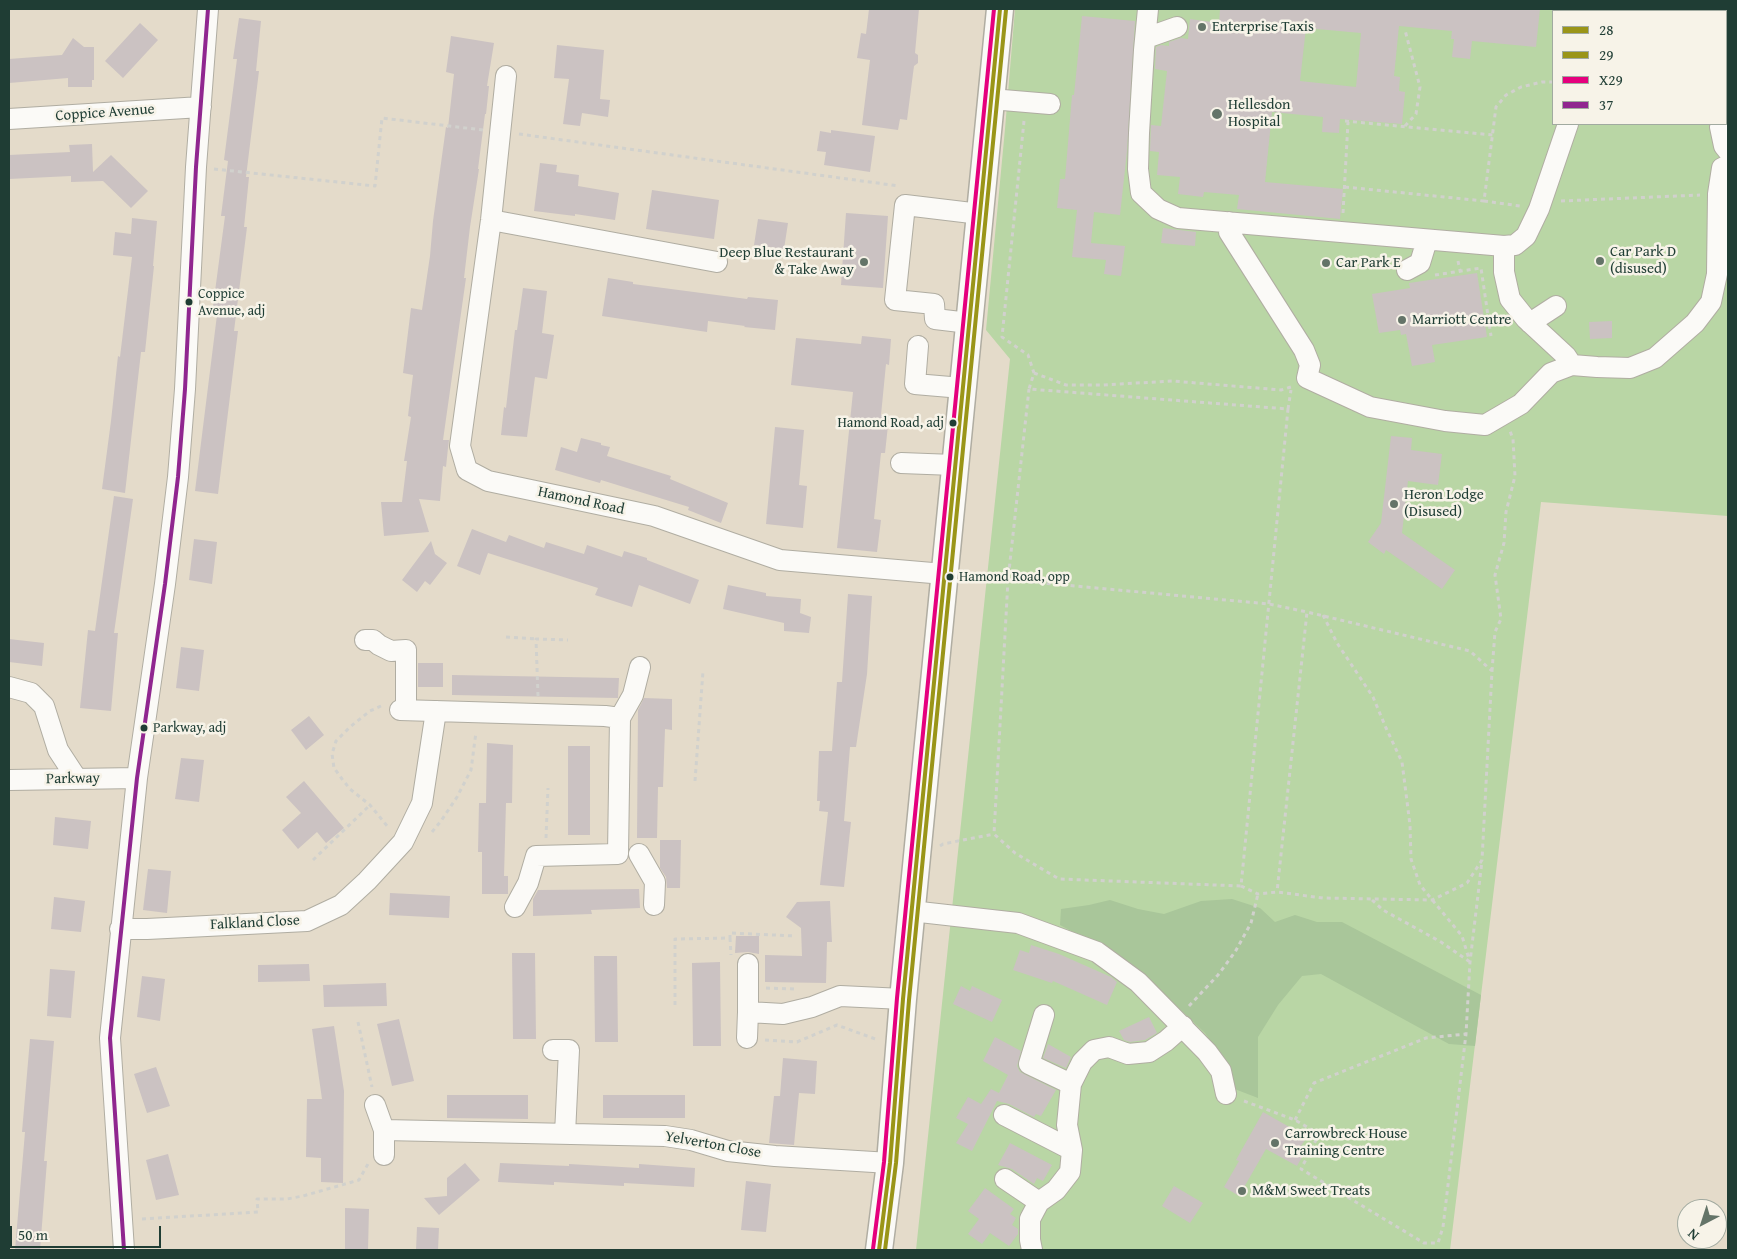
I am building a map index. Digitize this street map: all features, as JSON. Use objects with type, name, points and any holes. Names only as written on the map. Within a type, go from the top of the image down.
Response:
[{"type":"main road","points":[[879,1250],[890,1162],[911,911],[968,323],[980,214],[1001,100],[1000,9]]},
{"type":"street","points":[[124,1250],[110,1038],[120,929],[138,778],[178,477],[185,390],[196,167],[208,9]]},
{"type":"street","points":[[1148,9],[1138,160],[1141,193],[1158,209],[1178,218],[1515,246],[1526,236],[1540,206],[1568,125]]},
{"type":"street","points":[[1146,38],[1176,27]]},
{"type":"street","name":"Hamond Road","points":[[506,76],[491,220],[460,446],[467,470],[488,481],[654,516],[780,560],[944,574]]},
{"type":"street","points":[[1001,100],[1050,104]]},
{"type":"street","name":"Coppice Avenue","points":[[9,119],[200,107]]},
{"type":"street","points":[[1721,125],[1720,127],[1724,146],[1728,150]]},
{"type":"street","points":[[1229,222],[1229,232],[1304,350],[1310,365],[1299,382],[1370,407],[1445,421],[1485,425],[1521,404],[1551,373],[1572,365],[1630,368],[1655,358],[1696,323],[1710,302],[1718,274],[1718,194],[1722,168],[1728,166]]},
{"type":"street","points":[[968,323],[935,319],[934,304],[895,300],[905,205],[980,214]]},
{"type":"street","points":[[491,220],[717,262]]},
{"type":"street","points":[[1407,270],[1420,264],[1427,240]]},
{"type":"street","points":[[1504,246],[1504,272],[1510,299],[1530,323],[1566,356],[1572,365]]},
{"type":"street","points":[[1530,323],[1556,306]]},
{"type":"street","points":[[918,346],[915,384],[962,388]]},
{"type":"street","points":[[901,463],[954,465]]},
{"type":"street","points":[[365,640],[373,640],[391,651],[406,650],[403,710],[620,718]]},
{"type":"street","points":[[618,854],[620,718],[633,695],[640,667]]},
{"type":"street","points":[[9,687],[31,693],[44,706],[58,750],[77,779]]},
{"type":"street","name":"Falkland Close","points":[[120,929],[307,921],[341,904],[367,881],[403,842],[422,803],[436,711]]},
{"type":"street","name":"Parkway","points":[[9,780],[138,778]]},
{"type":"street","points":[[515,907],[541,856],[618,854],[647,854],[654,882],[654,905]]},
{"type":"street","points":[[911,911],[1018,923],[1097,952],[1138,982],[1207,1052],[1221,1071],[1226,1094]]},
{"type":"street","points":[[747,1038],[748,964]]},
{"type":"street","points":[[748,1012],[783,1014],[812,1008],[840,996],[903,999]]},
{"type":"street","points":[[1044,1015],[1029,1064],[1071,1084]]},
{"type":"street","points":[[1032,1250],[1030,1219],[1040,1202],[1056,1190],[1070,1172],[1072,1150],[1067,1125],[1071,1084],[1082,1062],[1094,1050],[1109,1047],[1128,1054],[1149,1052],[1166,1041],[1179,1022]]},
{"type":"street","points":[[565,1134],[569,1050]]},
{"type":"street","points":[[375,1105],[384,1130],[384,1155]]},
{"type":"street","points":[[1004,1115],[1072,1150]]},
{"type":"street","name":"Yelverton Close","points":[[384,1130],[665,1136],[691,1140],[728,1151],[775,1156],[890,1162]]},
{"type":"street","points":[[1005,1179],[1040,1202]]},
{"type":"path","points":[[1404,127],[1416,114],[1420,87],[1405,30]]},
{"type":"path","points":[[1484,201],[1496,107],[1506,94],[1521,87],[1542,82],[1552,82]]},
{"type":"path","points":[[994,834],[1008,580],[1029,389],[1034,373],[1028,354],[1002,337],[1024,121],[1014,114],[1001,100]]},
{"type":"path","points":[[196,167],[375,186],[382,118],[903,186]]},
{"type":"path","points":[[1342,231],[1346,187],[1346,122],[1493,135]]},
{"type":"path","points":[[1346,187],[1540,206],[1718,194]]},
{"type":"path","points":[[1407,270],[1416,278],[1481,268],[1491,336]]},
{"type":"path","points":[[1034,373],[1066,385],[1173,381],[1281,390],[1299,382]]},
{"type":"path","points":[[1241,886],[1288,409],[1299,382]]},
{"type":"path","points":[[1029,389],[1288,409]]},
{"type":"path","points":[[1226,1094],[1295,1120],[1319,1134],[1301,1169],[1424,1243],[1438,1243],[1443,1227],[1466,1034],[1470,962],[1482,860],[1495,632],[1501,619],[1494,575],[1504,543],[1506,512],[1515,476],[1513,439],[1505,414]]},
{"type":"path","points":[[944,574],[1269,604],[1323,615],[1470,651],[1492,671]]},
{"type":"path","points":[[1277,892],[1307,612]]},
{"type":"path","points":[[1323,615],[1337,643],[1373,697],[1402,762],[1410,825],[1411,859],[1420,885],[1462,936],[1470,962]]},
{"type":"path","points":[[506,637],[568,640]]},
{"type":"path","points":[[536,639],[538,714]]},
{"type":"path","points":[[695,781],[703,671]]},
{"type":"path","points":[[403,710],[397,702],[370,710],[336,741],[332,754],[334,768],[350,790],[370,804],[395,836],[403,842],[414,843],[427,837],[441,821],[457,797],[471,770],[477,712]]},
{"type":"path","points":[[541,856],[548,788]]},
{"type":"path","points":[[313,860],[370,804]]},
{"type":"path","points":[[916,860],[943,844],[994,834]]},
{"type":"path","points":[[994,834],[1015,853],[1059,879],[1241,886],[1258,894],[1277,892],[1322,898],[1432,900],[1467,883],[1482,860]]},
{"type":"path","points":[[1179,1022],[1191,1004],[1218,975],[1235,952],[1251,923],[1258,894]]},
{"type":"path","points":[[1371,899],[1383,910],[1441,942],[1470,962]]},
{"type":"path","points":[[675,1005],[675,939],[730,938],[730,933],[795,936]]},
{"type":"path","points":[[358,1022],[375,1105]]},
{"type":"path","points":[[747,1038],[753,1040],[797,1042],[837,1026],[880,1041]]},
{"type":"path","points":[[1295,1120],[1314,1083],[1426,1038],[1466,1034]]},
{"type":"path","points":[[121,1220],[258,1212],[257,1199],[304,1196],[359,1180],[370,1160],[384,1155]]},
{"type":"green space","points":[[1015,9],[1728,9],[1728,516],[1541,502],[1450,1250],[916,1250],[1010,359],[986,330]]},
{"type":"green space","points":[[1232,899],[1260,908],[1275,922],[1295,915],[1317,922],[1342,922],[1481,995],[1475,1046],[1449,1044],[1321,974],[1302,976],[1278,1005],[1258,1037],[1258,1098],[1232,1088],[1230,1068],[1205,1033],[1161,991],[1119,957],[1060,925],[1061,909],[1110,900],[1138,909],[1164,914],[1201,901]]},
{"type":"building","points":[[869,9],[919,9],[915,53],[918,55],[918,63],[914,66],[907,120],[900,119],[898,130],[862,125],[870,60],[857,58],[861,33],[866,34]]},
{"type":"building","name":"Hellesdon Hospital","points":[[1220,9],[1540,9],[1536,47],[1472,41],[1470,59],[1452,57],[1454,39],[1451,39],[1452,31],[1399,26],[1394,76],[1400,77],[1399,91],[1405,92],[1402,124],[1340,119],[1339,133],[1322,132],[1323,117],[1272,112],[1265,182],[1343,189],[1340,219],[1237,209],[1239,195],[1204,192],[1203,197],[1178,194],[1180,177],[1157,175],[1159,152],[1150,151],[1151,125],[1161,126],[1167,71],[1155,69],[1156,47],[1161,45],[1169,46],[1169,42],[1181,38],[1188,39],[1190,19],[1219,23]],"holes":[[[1306,28],[1361,33],[1356,87],[1300,81]]]},
{"type":"building","points":[[1082,16],[1135,21],[1127,151],[1120,215],[1094,212],[1091,243],[1125,246],[1121,276],[1104,274],[1106,260],[1072,257],[1077,210],[1057,208],[1060,179],[1065,179],[1072,95],[1074,95]]},
{"type":"building","points":[[239,18],[261,21],[256,71],[259,71],[246,177],[249,177],[244,227],[247,227],[234,331],[238,331],[218,494],[195,491],[217,315],[212,314],[225,216],[221,216],[228,161],[224,160],[237,59],[233,59]]},
{"type":"building","points":[[140,23],[158,40],[123,78],[105,61]]},
{"type":"building","points":[[451,36],[494,43],[470,227],[464,278],[466,278],[443,440],[449,440],[446,467],[443,466],[440,501],[419,499],[429,532],[384,536],[381,502],[402,502],[407,461],[404,461],[411,417],[408,416],[413,375],[403,373],[411,308],[422,310],[430,256],[433,221],[446,127],[448,128],[454,74],[446,72]]},
{"type":"building","points":[[73,38],[84,47],[94,47],[94,80],[92,80],[92,87],[68,87],[68,78],[9,83],[9,59],[62,55]]},
{"type":"building","points":[[557,45],[604,50],[600,99],[610,100],[608,117],[582,113],[580,126],[563,124],[569,79],[554,78]]},
{"type":"building","points":[[831,130],[875,136],[870,172],[824,165],[826,152],[817,151],[820,131],[831,133]]},
{"type":"building","points":[[92,144],[93,172],[111,155],[148,191],[131,208],[103,181],[71,182],[71,176],[9,179],[9,155],[70,152],[69,145]]},
{"type":"building","points":[[540,163],[557,165],[556,172],[579,175],[578,186],[619,193],[615,220],[575,214],[575,216],[534,211]]},
{"type":"building","points":[[652,190],[719,200],[714,239],[646,229]]},
{"type":"building","name":"Deep Blue Restaurant & Take Away","points":[[846,213],[888,216],[883,288],[841,285]]},
{"type":"building","points":[[132,218],[157,221],[145,352],[141,352],[125,493],[102,489],[132,257],[113,255],[115,232],[131,234]]},
{"type":"building","points":[[758,219],[788,223],[784,249],[754,245]]},
{"type":"building","points":[[1163,228],[1196,232],[1195,246],[1161,243]]},
{"type":"building","points":[[1477,273],[1487,337],[1432,345],[1435,362],[1412,366],[1406,334],[1401,335],[1400,330],[1379,333],[1372,294],[1410,288],[1409,283]]},
{"type":"building","points":[[608,278],[633,282],[633,284],[747,299],[748,297],[778,300],[775,330],[708,321],[707,332],[602,316]]},
{"type":"building","points":[[523,288],[547,291],[542,333],[554,335],[547,379],[535,377],[527,437],[501,435],[515,330],[517,330]]},
{"type":"building","points":[[1612,321],[1612,338],[1590,339],[1589,322]]},
{"type":"building","points":[[862,336],[891,339],[889,365],[886,364],[881,415],[889,416],[885,453],[881,453],[874,519],[881,520],[877,552],[837,548],[853,392],[791,385],[796,338],[861,344]]},
{"type":"building","points":[[775,427],[804,430],[799,485],[807,486],[803,528],[766,524]]},
{"type":"building","name":"Heron Lodge (Disused)","points":[[1391,436],[1412,438],[1411,450],[1442,454],[1438,485],[1408,481],[1402,533],[1455,570],[1442,589],[1386,550],[1384,554],[1368,542],[1381,523]]},
{"type":"building","points":[[581,438],[610,447],[607,456],[671,476],[670,479],[728,503],[721,523],[688,510],[689,507],[601,480],[600,483],[555,470],[561,447],[577,452]]},
{"type":"building","points":[[114,496],[133,499],[114,633],[118,633],[111,711],[80,708],[88,630],[95,631]]},
{"type":"building","points":[[472,529],[506,542],[509,535],[544,548],[546,542],[584,554],[587,545],[622,557],[624,551],[647,558],[647,560],[699,580],[690,604],[639,585],[632,607],[595,595],[598,588],[488,553],[480,575],[457,566]]},
{"type":"building","points":[[194,539],[217,542],[212,584],[189,580]]},
{"type":"building","points":[[431,541],[435,554],[447,563],[430,585],[425,581],[417,592],[402,580]]},
{"type":"building","points":[[728,585],[766,593],[766,596],[801,599],[800,613],[811,617],[809,633],[784,631],[784,623],[723,609]]},
{"type":"building","points":[[848,594],[872,596],[867,674],[856,747],[850,747],[844,821],[851,822],[844,887],[820,885],[828,812],[819,811],[820,801],[817,801],[819,751],[832,751],[837,682],[842,682]]},
{"type":"building","points":[[9,639],[44,643],[42,666],[9,662]]},
{"type":"building","points":[[181,647],[204,650],[199,691],[176,688]]},
{"type":"building","points":[[418,663],[443,663],[443,687],[418,687]]},
{"type":"building","points":[[452,675],[619,678],[618,698],[452,695]]},
{"type":"building","points":[[644,698],[672,699],[672,730],[665,729],[663,787],[658,787],[657,838],[637,838],[638,710]]},
{"type":"building","points":[[309,716],[324,735],[306,750],[291,730]]},
{"type":"building","points":[[487,743],[513,745],[512,803],[506,803],[504,876],[508,876],[508,894],[482,894],[482,852],[478,852],[479,803],[486,803]]},
{"type":"building","points":[[568,746],[590,746],[590,835],[568,835]]},
{"type":"building","points":[[181,758],[204,760],[199,802],[175,799]]},
{"type":"building","points":[[304,781],[344,828],[326,843],[317,832],[298,849],[282,830],[301,813],[286,797]]},
{"type":"building","points":[[55,817],[91,821],[88,849],[53,845]]},
{"type":"building","points":[[660,840],[681,840],[680,888],[667,888],[666,877],[660,868]]},
{"type":"building","points":[[148,869],[171,871],[167,913],[143,910]]},
{"type":"building","points":[[639,889],[640,908],[591,910],[592,914],[533,916],[533,899],[538,890]]},
{"type":"building","points":[[390,893],[450,896],[449,918],[389,915]]},
{"type":"building","points":[[54,897],[85,901],[81,932],[51,929]]},
{"type":"building","points":[[830,901],[832,942],[827,942],[826,983],[765,982],[765,955],[802,956],[801,928],[786,917],[797,902]]},
{"type":"building","points":[[736,936],[759,936],[759,954],[748,952],[735,953]]},
{"type":"building","points":[[1031,945],[1059,954],[1111,977],[1117,982],[1107,1005],[1053,981],[1052,983],[1013,970],[1020,950],[1029,953]]},
{"type":"building","points":[[512,953],[535,953],[536,1039],[513,1039]]},
{"type":"building","points":[[594,956],[617,956],[618,1042],[595,1042]]},
{"type":"building","points":[[720,962],[721,1046],[693,1046],[692,963]]},
{"type":"building","points":[[309,964],[310,981],[258,982],[258,965]]},
{"type":"building","points":[[50,969],[75,971],[71,1018],[47,1016]]},
{"type":"building","points":[[142,976],[165,979],[160,1021],[137,1017]]},
{"type":"building","points":[[386,983],[387,1006],[324,1007],[323,985]]},
{"type":"building","points":[[961,986],[970,991],[972,986],[1002,1000],[992,1022],[953,1004]]},
{"type":"building","points":[[1149,1017],[1157,1033],[1145,1040],[1130,1042],[1124,1040],[1119,1031]]},
{"type":"building","points":[[399,1019],[414,1081],[392,1086],[377,1024]]},
{"type":"building","points":[[334,1026],[344,1091],[343,1183],[321,1182],[321,1158],[306,1157],[307,1099],[322,1099],[312,1029]]},
{"type":"building","points":[[995,1037],[1021,1051],[1017,1066],[1020,1072],[1056,1090],[1041,1116],[1036,1114],[1034,1117],[1009,1104],[997,1101],[972,1151],[956,1143],[968,1124],[956,1118],[968,1097],[981,1104],[991,1089],[999,1093],[1008,1075],[983,1061]]},
{"type":"building","points":[[30,1039],[54,1041],[44,1161],[47,1161],[40,1250],[15,1250],[25,1132],[22,1132]]},
{"type":"building","points":[[1048,1044],[1071,1057],[1066,1068],[1043,1058]]},
{"type":"building","points":[[783,1058],[817,1061],[815,1094],[799,1093],[794,1145],[769,1143],[774,1096],[780,1096]]},
{"type":"building","points":[[156,1067],[170,1106],[147,1113],[134,1074]]},
{"type":"building","points":[[447,1095],[528,1095],[528,1119],[447,1118]]},
{"type":"building","points":[[603,1095],[685,1095],[685,1118],[603,1118]]},
{"type":"building","name":"Carrowbreck House Training Centre","points":[[1263,1112],[1307,1137],[1299,1149],[1305,1152],[1297,1166],[1266,1149],[1239,1196],[1224,1187],[1239,1161],[1236,1160]]},
{"type":"building","points":[[1010,1143],[1052,1165],[1043,1181],[1037,1178],[1034,1184],[1012,1169],[998,1165]]},
{"type":"building","points":[[168,1154],[179,1195],[156,1200],[146,1160]]},
{"type":"building","points":[[465,1163],[480,1180],[439,1215],[424,1198],[447,1196],[447,1178]]},
{"type":"building","points":[[500,1163],[639,1168],[639,1164],[695,1168],[694,1187],[624,1183],[624,1186],[554,1182],[554,1185],[498,1182]]},
{"type":"building","points":[[746,1181],[771,1184],[766,1232],[741,1230]]},
{"type":"building","points":[[1174,1186],[1203,1203],[1190,1223],[1162,1206]]},
{"type":"building","points":[[985,1188],[1014,1209],[1010,1214],[1016,1218],[1012,1225],[1018,1229],[1018,1234],[1009,1246],[990,1233],[982,1244],[968,1234],[979,1219],[968,1211]]},
{"type":"building","points":[[345,1208],[369,1209],[368,1250],[345,1250]]},
{"type":"building","points":[[417,1227],[439,1228],[438,1250],[416,1250]]},
{"type":"transit line","name":"37","points":[[124,1250],[110,1038],[137,778],[165,584],[178,477],[185,389],[196,167],[208,9]]},
{"type":"transit line","name":"X29","points":[[873,1249],[884,1162],[897,998],[994,9]]},
{"type":"transit line","name":"28","points":[[879,1250],[890,1163],[903,999],[1000,9]]},
{"type":"transit line","name":"29","points":[[885,1250],[896,1163],[909,1000],[1006,10]]},
{"type":"place","name":"Enterprise Taxis","points":[[1202,27]]},
{"type":"place","name":"Hellesdon Hospital","points":[[1217,114]]},
{"type":"place","name":"Car Park D (disused)","points":[[1600,261]]},
{"type":"place","name":"Deep Blue Restaurant & Take Away","points":[[864,262]]},
{"type":"place","name":"Car Park E","points":[[1326,263]]},
{"type":"place","name":"Coppice Avenue, adj","points":[[189,302]]},
{"type":"place","name":"Marriott Centre","points":[[1402,320]]},
{"type":"place","name":"Hamond Road, adj","points":[[953,423]]},
{"type":"place","name":"Heron Lodge (Disused)","points":[[1394,504]]},
{"type":"place","name":"Hamond Road, opp","points":[[950,577]]},
{"type":"place","name":"Parkway, adj","points":[[144,728]]},
{"type":"place","name":"Carrowbreck House Training Centre","points":[[1275,1143]]},
{"type":"place","name":"M&M Sweet Treats","points":[[1242,1191]]}]
